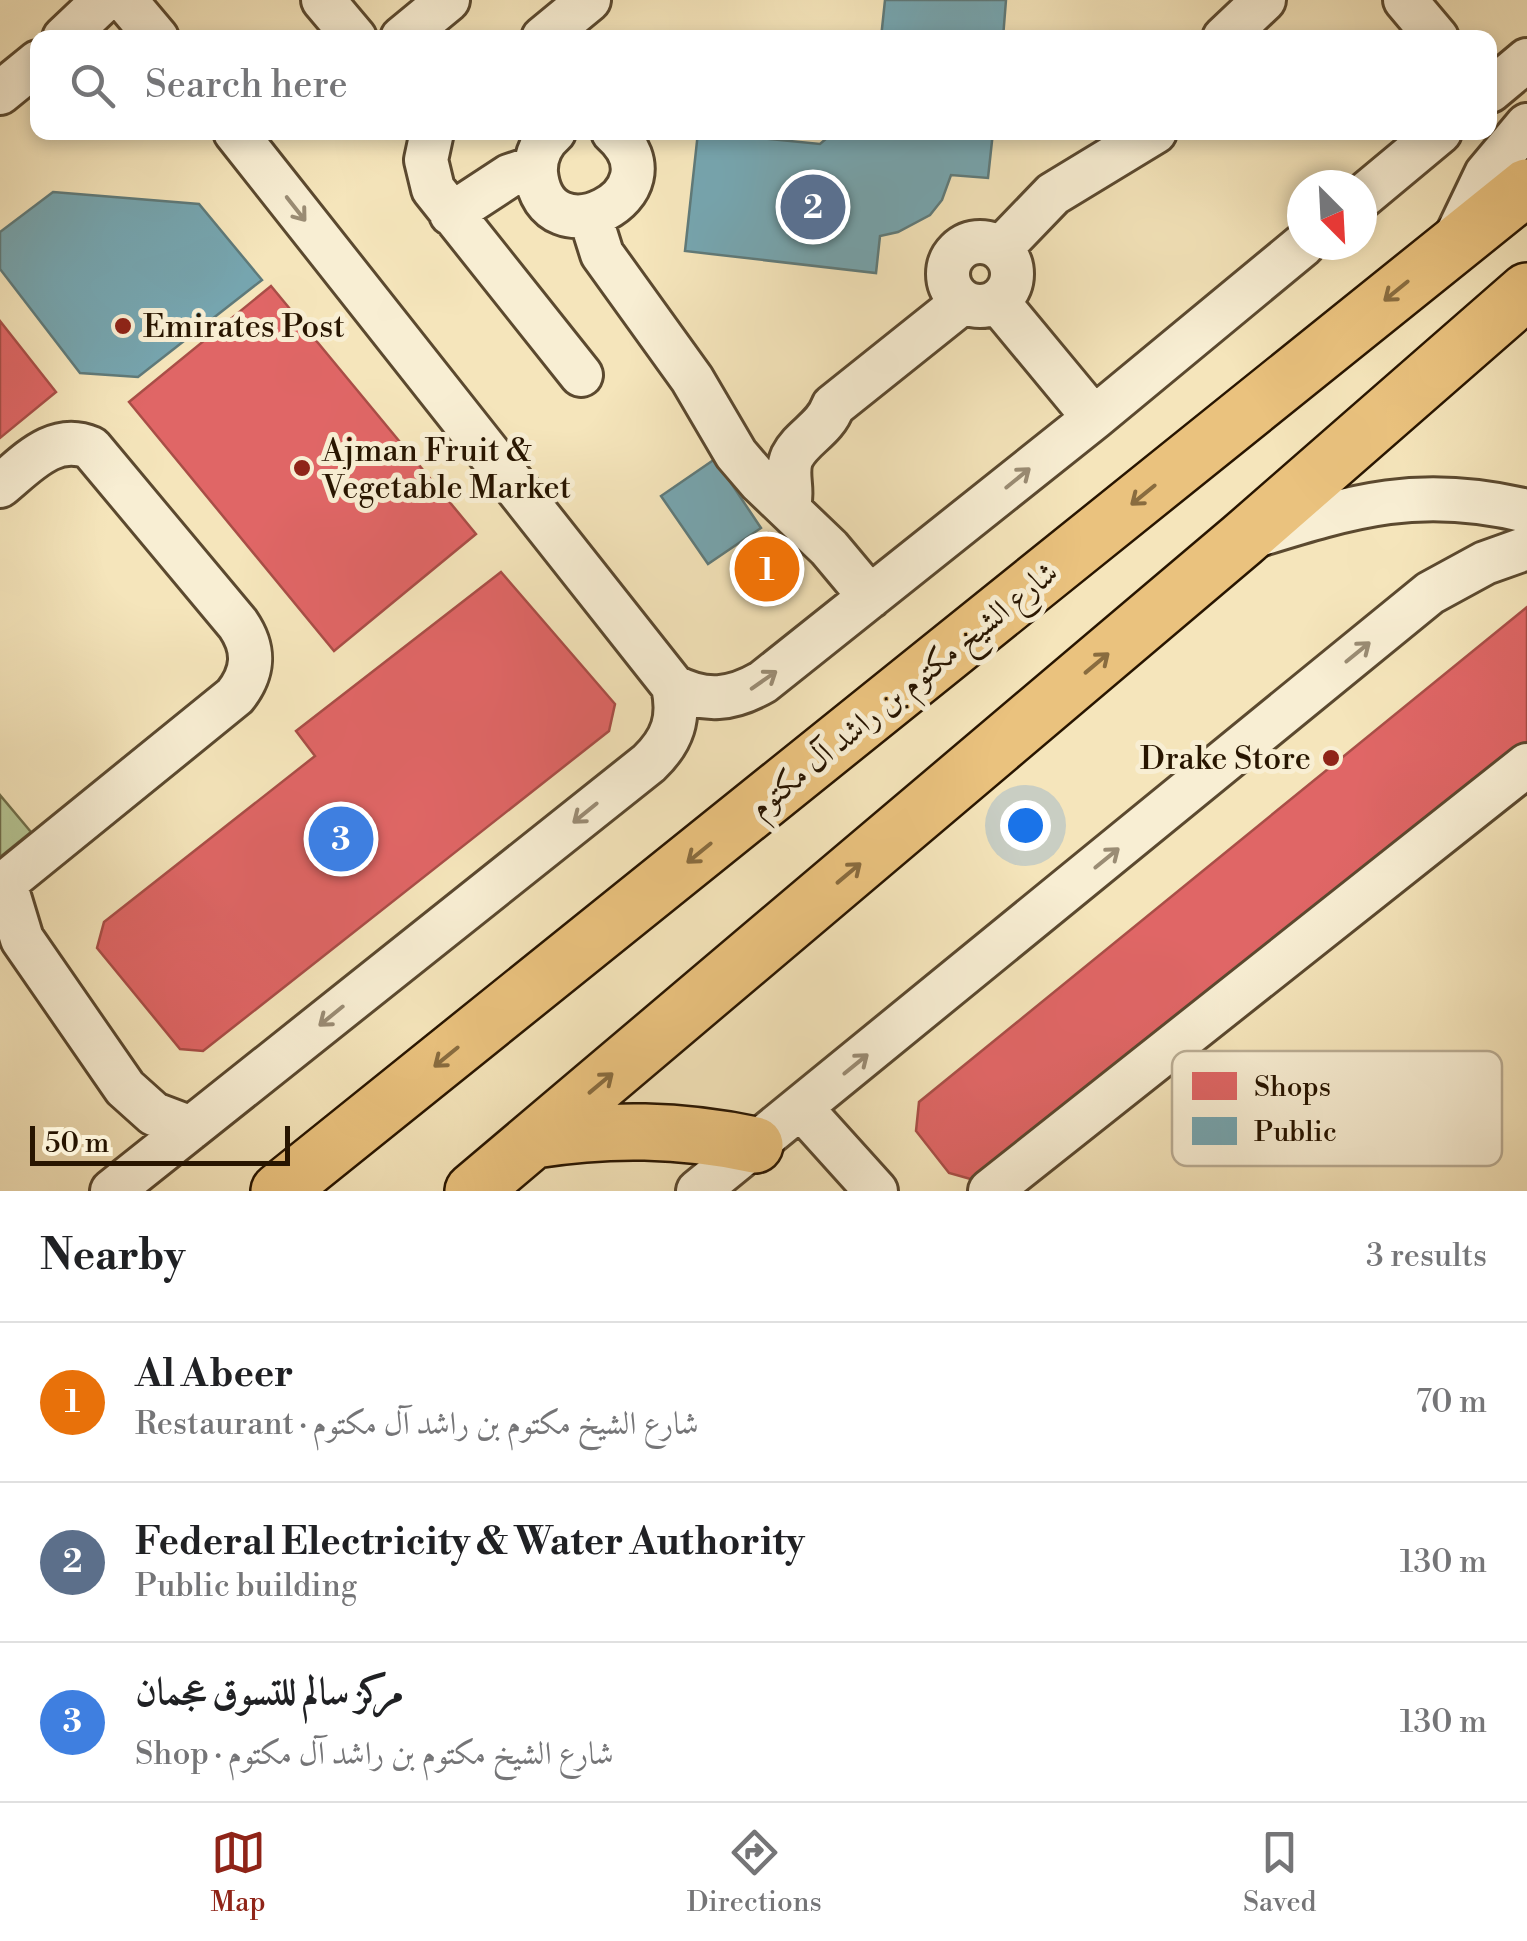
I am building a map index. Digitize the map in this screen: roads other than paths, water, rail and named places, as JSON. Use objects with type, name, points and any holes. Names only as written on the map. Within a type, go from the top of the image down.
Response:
[{"type":"main road","name":"شارع الشيخ مكتوم بن راشد آل مكتوم","points":[[279,1191],[1527,187]]},
{"type":"main road","points":[[473,1191],[1242,540],[1527,291]]},
{"type":"main road","points":[[534,1140],[645,1130],[756,1145]]},
{"type":"street","points":[[72,30],[104,0]]},
{"type":"street","points":[[125,0],[151,30]]},
{"type":"street","points":[[323,0],[348,30]]},
{"type":"street","points":[[552,30],[589,0]]},
{"type":"street","points":[[1232,30],[1264,0]]},
{"type":"street","points":[[1405,0],[1429,30]]},
{"type":"street","points":[[1497,85],[1527,60]]},
{"type":"street","points":[[0,93],[30,69]]},
{"type":"street","points":[[1451,246],[1486,174],[1527,125]]},
{"type":"street","points":[[241,140],[674,686],[709,698],[728,698],[746,692],[1094,418],[1287,259]]},
{"type":"street","points":[[430,140],[427,175],[433,189],[581,375]]},
{"type":"street","points":[[545,150],[538,184],[546,198],[558,210],[573,216],[590,216],[606,211],[628,187],[629,154],[619,140]]},
{"type":"street","points":[[1094,418],[980,301],[953,293],[948,268],[954,256],[975,242],[1000,249],[1054,194],[1142,140]]},
{"type":"street","points":[[1377,184],[1430,140]]},
{"type":"street","points":[[451,214],[545,150]]},
{"type":"street","points":[[590,216],[602,254],[692,379],[748,468],[870,597]]},
{"type":"street","points":[[717,422],[735,420],[754,431],[772,435],[789,428],[812,410],[834,406],[980,301]]},
{"type":"street","points":[[788,506],[792,491],[791,460],[824,425],[834,406]]},
{"type":"street","points":[[0,486],[52,446],[79,443],[91,448],[238,624],[251,652],[250,668],[235,696],[3,885],[22,939],[125,1088],[154,1114],[191,1128]]},
{"type":"street","points":[[1242,540],[1322,516],[1428,497],[1482,500],[1527,511]]},
{"type":"street","points":[[698,1191],[1430,593],[1485,563],[1527,548]]},
{"type":"street","points":[[112,1191],[649,763],[661,751],[676,720],[674,686]]},
{"type":"street","points":[[990,1191],[1527,765]]},
{"type":"street","points":[[802,1109],[876,1191]]},
{"type":"place","name":"Federal Electricity & Water Authority","points":[[813,207]]},
{"type":"place","name":"Emirates Post","points":[[123,326]]},
{"type":"place","name":"Ajman Fruit & Vegetable Market","points":[[302,468]]},
{"type":"place","name":"Al Abeer","points":[[767,569]]},
{"type":"place","name":"Drake Store","points":[[1331,758]]},
{"type":"place","name":"مركز سالم للتسوق عجمان","points":[[341,839]]}]
